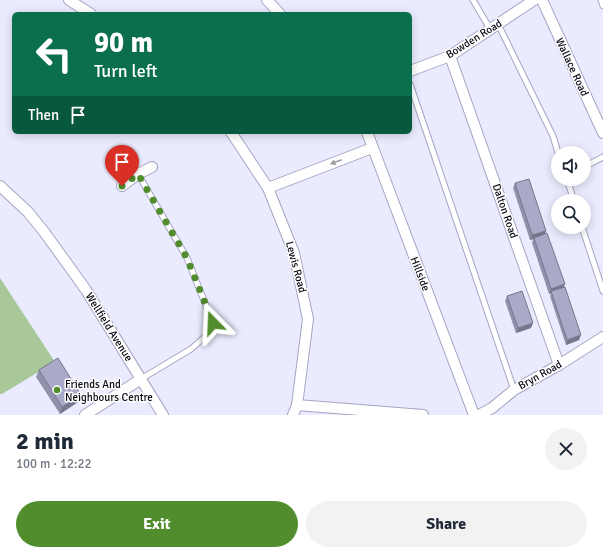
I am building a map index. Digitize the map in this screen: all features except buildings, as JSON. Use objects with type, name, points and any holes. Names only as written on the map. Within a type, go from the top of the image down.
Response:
[{"type":"street","points":[[69,0],[88,12]]},
{"type":"street","points":[[267,0],[278,12]]},
{"type":"street","name":"Bowden Road","points":[[412,69],[450,56],[534,0]]},
{"type":"street","name":"Wallace Road","points":[[542,0],[603,133]]},
{"type":"street","name":"Dalton Road","points":[[450,56],[559,365]]},
{"type":"street","name":"Lewis Road","points":[[233,134],[268,188],[294,253],[308,319],[297,405],[293,415]]},
{"type":"street","name":"Hillside","points":[[368,134],[474,415]]},
{"type":"street","points":[[268,188],[372,148]]},
{"type":"street","points":[[122,186],[138,174],[152,167]]},
{"type":"street","name":"Wellfield Avenue","points":[[0,186],[28,212],[86,290],[163,415]]},
{"type":"street","name":"Bryn Road","points":[[479,415],[492,408],[514,390],[559,365],[603,337]]},
{"type":"street","points":[[87,414],[141,379]]},
{"type":"street","points":[[297,405],[422,415]]},
{"type":"lane","points":[[473,0],[494,27],[553,136],[556,146]]},
{"type":"lane","points":[[601,0],[603,6]]},
{"type":"lane","points":[[412,90],[514,390]]},
{"type":"lane","points":[[591,164],[603,158]]},
{"type":"lane","points":[[138,174],[187,258],[213,323],[208,334],[191,348],[141,379]]},
{"type":"lane","points":[[584,234],[603,291]]},
{"type":"green space","points":[[0,278],[55,362],[2,394],[0,394]]},
{"type":"place","name":"Friends And Neighbours Centre","points":[[57,390]]},
{"type":"route","points":[[122,186],[138,174],[187,258],[213,323]]}]
